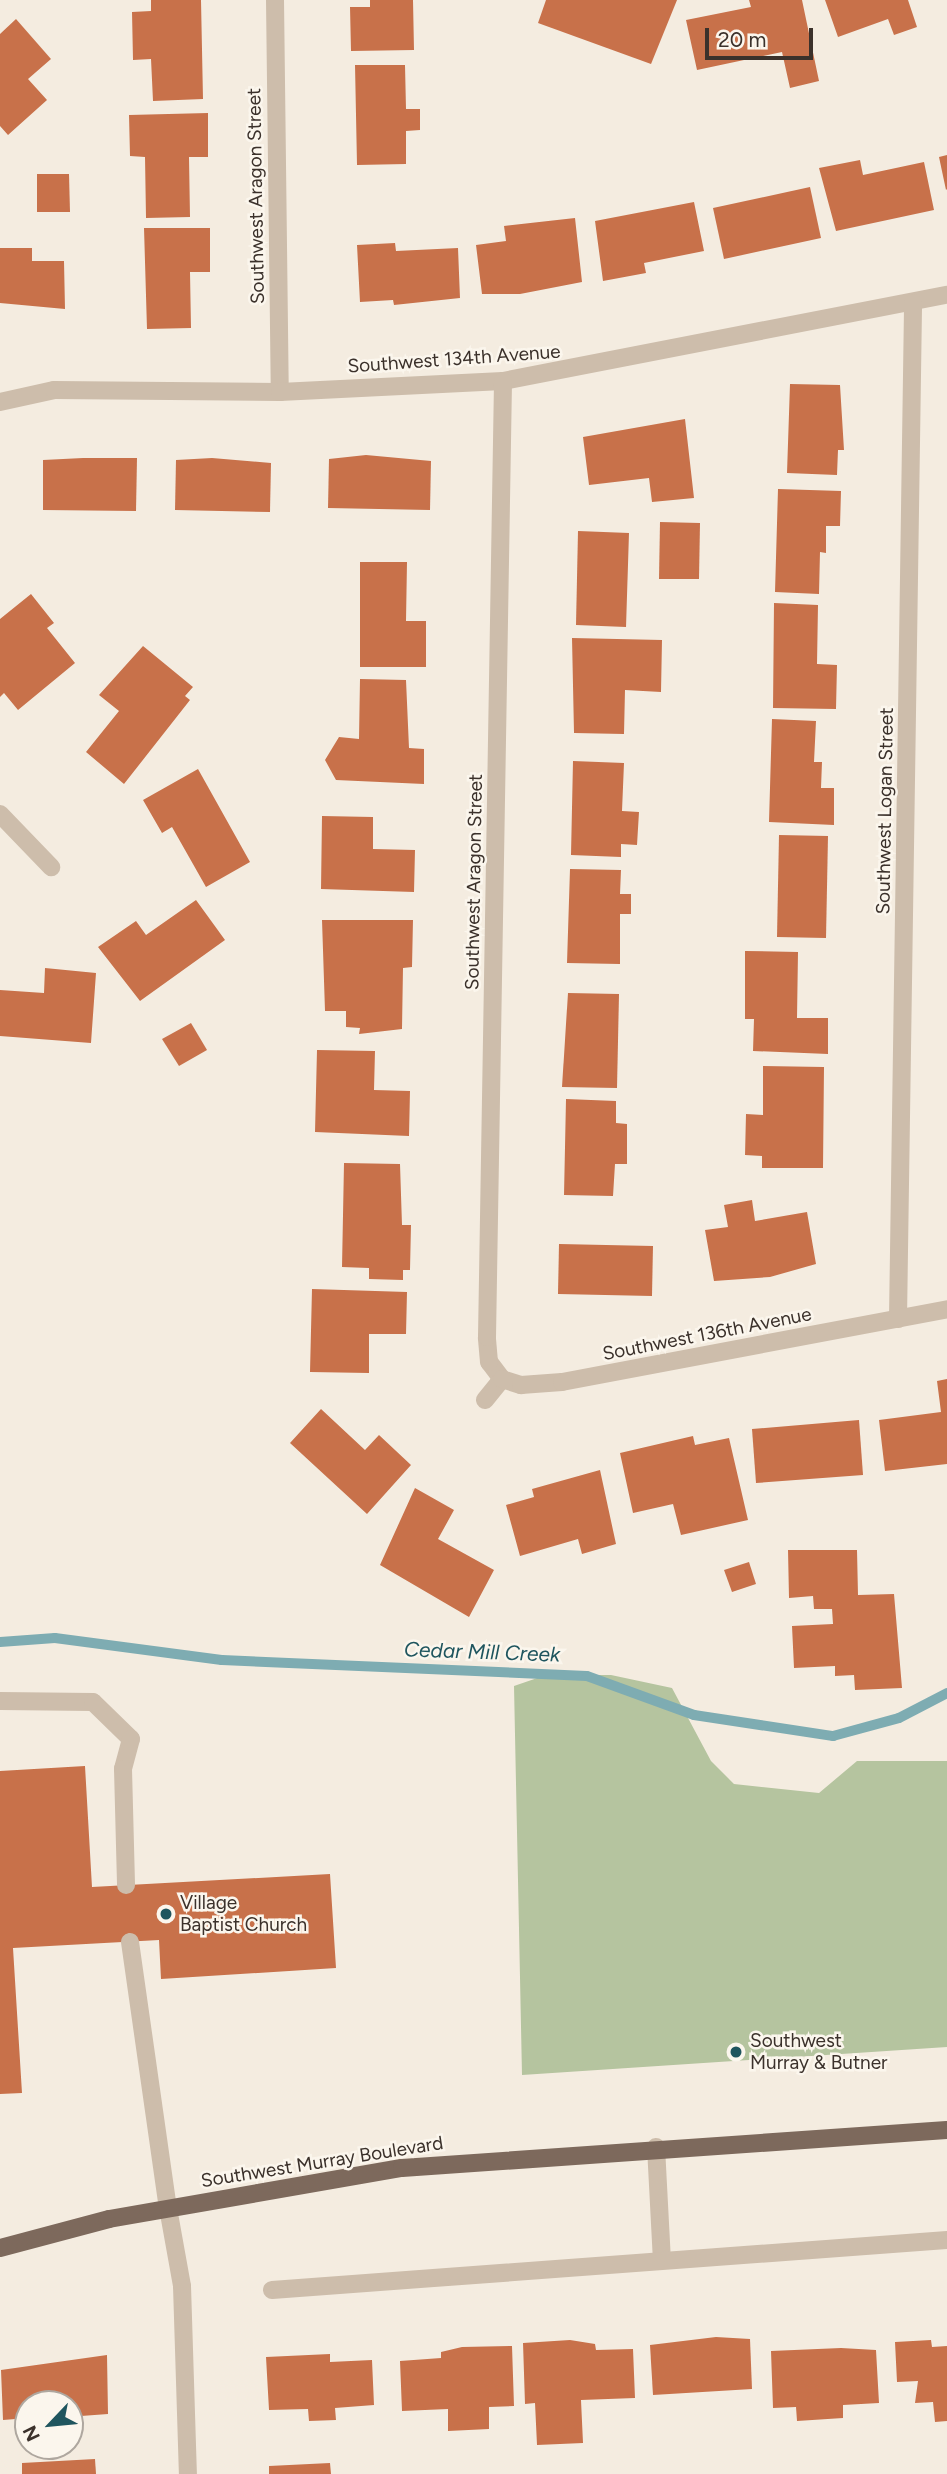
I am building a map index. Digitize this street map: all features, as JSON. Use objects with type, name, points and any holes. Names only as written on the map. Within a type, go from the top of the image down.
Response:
[{"type":"main road","name":"Southwest Murray Boulevard","points":[[0,2248],[168,2207],[402,2168],[656,2147],[947,2130]]},
{"type":"street","name":"Southwest Aragon Street","points":[[275,0],[280,392]]},
{"type":"street","name":"Southwest 134th Avenue","points":[[0,402],[54,390],[280,392],[503,381],[947,295]]},
{"type":"street","name":"Southwest Logan Street","points":[[898,1320],[913,303]]},
{"type":"street","name":"Southwest Aragon Street","points":[[502,1379],[489,1362],[487,1337],[503,381]]},
{"type":"street","points":[[0,814],[51,867]]},
{"type":"street","name":"Southwest 136th Avenue","points":[[502,1379],[521,1385],[562,1382],[947,1309]]},
{"type":"street","points":[[485,1400],[502,1379]]},
{"type":"street","points":[[0,1701],[93,1702],[131,1739],[123,1769],[125,1885]]},
{"type":"street","points":[[130,1942],[182,2286],[188,2474]]},
{"type":"street","points":[[656,2147],[662,2260]]},
{"type":"street","points":[[272,2290],[947,2240]]},
{"type":"green space","points":[[546,1675],[611,1675],[672,1688],[711,1761],[734,1784],[819,1793],[857,1761],[947,1761],[947,2047],[522,2075],[514,1686]]},
{"type":"building","points":[[151,0],[201,0],[203,99],[153,101],[151,59],[133,60],[132,12],[151,11]]},
{"type":"building","points":[[370,0],[413,0],[414,50],[351,51],[350,7],[370,7]]},
{"type":"building","points":[[546,0],[677,0],[651,64],[538,23]]},
{"type":"building","points":[[749,0],[802,0],[819,81],[790,88],[782,52],[697,70],[686,20],[751,7]]},
{"type":"building","points":[[825,0],[908,0],[917,27],[894,35],[888,19],[838,37]]},
{"type":"building","points":[[16,19],[51,59],[28,79],[47,100],[8,135],[0,126],[0,34]]},
{"type":"building","points":[[355,65],[405,65],[406,109],[420,109],[420,130],[406,131],[406,164],[357,165]]},
{"type":"building","points":[[208,113],[208,157],[189,157],[190,217],[146,218],[145,157],[130,156],[129,115]]},
{"type":"building","points":[[947,155],[947,189],[946,190],[939,157]]},
{"type":"building","points":[[860,160],[863,175],[924,162],[934,210],[836,231],[819,168]]},
{"type":"building","points":[[37,174],[69,174],[70,212],[37,212]]},
{"type":"building","points":[[810,187],[821,238],[724,259],[713,208]]},
{"type":"building","points":[[694,202],[704,251],[644,263],[646,273],[603,281],[595,221]]},
{"type":"building","points":[[575,218],[582,282],[520,294],[482,294],[476,245],[506,241],[504,226]]},
{"type":"building","points":[[144,228],[210,228],[210,272],[190,272],[191,328],[147,329]]},
{"type":"building","points":[[395,243],[396,251],[458,248],[460,298],[394,305],[393,300],[360,302],[357,245]]},
{"type":"building","points":[[0,248],[32,248],[32,261],[64,261],[65,309],[0,303]]},
{"type":"building","points":[[790,384],[840,385],[844,450],[838,450],[837,475],[787,473]]},
{"type":"building","points":[[685,419],[694,498],[652,502],[649,478],[589,485],[583,437]]},
{"type":"building","points":[[366,455],[431,461],[430,510],[328,508],[329,459]]},
{"type":"building","points":[[137,458],[136,511],[43,510],[43,460]]},
{"type":"building","points":[[212,458],[271,463],[270,512],[175,510],[176,460]]},
{"type":"building","points":[[778,489],[841,491],[840,526],[826,526],[826,553],[820,552],[819,594],[775,592]]},
{"type":"building","points":[[660,522],[700,523],[699,579],[659,579]]},
{"type":"building","points":[[578,531],[629,533],[626,627],[576,625]]},
{"type":"building","points":[[360,562],[407,562],[406,621],[426,621],[426,667],[360,667]]},
{"type":"building","points":[[31,594],[54,623],[47,628],[75,663],[18,710],[4,693],[0,697],[0,619]]},
{"type":"building","points":[[774,603],[818,605],[817,664],[837,665],[836,709],[773,708]]},
{"type":"building","points":[[572,638],[662,640],[661,692],[625,690],[624,734],[574,733]]},
{"type":"building","points":[[143,646],[193,687],[185,696],[190,700],[124,784],[86,752],[119,711],[99,695]]},
{"type":"building","points":[[360,679],[406,680],[409,748],[424,749],[424,784],[336,780],[325,760],[339,737],[359,739]]},
{"type":"building","points":[[772,719],[816,721],[814,762],[822,762],[821,788],[834,788],[834,825],[769,822]]},
{"type":"building","points":[[573,761],[624,763],[622,811],[639,812],[637,845],[621,844],[621,857],[571,855]]},
{"type":"building","points":[[198,769],[250,862],[206,887],[172,827],[162,833],[143,800]]},
{"type":"building","points":[[322,816],[373,817],[373,849],[415,850],[414,892],[321,889]]},
{"type":"building","points":[[779,835],[828,836],[826,938],[777,937]]},
{"type":"building","points":[[570,869],[621,870],[620,894],[631,894],[631,914],[620,914],[620,964],[567,963]]},
{"type":"building","points":[[196,900],[225,940],[140,1001],[98,947],[136,921],[146,935]]},
{"type":"building","points":[[322,920],[413,920],[412,967],[403,968],[402,1029],[359,1034],[360,1028],[346,1027],[346,1011],[325,1011]]},
{"type":"building","points":[[745,951],[798,952],[797,1018],[828,1018],[828,1054],[753,1051],[754,1019],[745,1019]]},
{"type":"building","points":[[45,968],[96,973],[91,1043],[0,1036],[0,990],[44,993]]},
{"type":"building","points":[[568,993],[619,994],[617,1088],[562,1087]]},
{"type":"building","points":[[191,1023],[207,1050],[179,1066],[162,1039]]},
{"type":"building","points":[[317,1050],[375,1051],[374,1090],[410,1091],[409,1136],[315,1132]]},
{"type":"building","points":[[763,1066],[824,1067],[823,1168],[762,1168],[762,1156],[745,1155],[746,1114],[763,1115]]},
{"type":"building","points":[[566,1099],[616,1101],[616,1123],[627,1124],[627,1164],[615,1164],[613,1196],[564,1195]]},
{"type":"building","points":[[344,1163],[400,1164],[402,1225],[411,1225],[410,1270],[403,1270],[403,1280],[369,1279],[369,1268],[342,1267]]},
{"type":"building","points":[[752,1200],[755,1221],[807,1212],[816,1264],[770,1277],[714,1281],[705,1230],[728,1227],[724,1205]]},
{"type":"building","points":[[559,1244],[653,1246],[652,1296],[558,1294]]},
{"type":"building","points":[[312,1289],[407,1292],[406,1334],[369,1334],[369,1373],[310,1372]]},
{"type":"building","points":[[947,1379],[947,1464],[885,1471],[879,1420],[941,1412],[937,1381]]},
{"type":"building","points":[[321,1409],[365,1450],[379,1435],[411,1465],[367,1514],[290,1443]]},
{"type":"building","points":[[859,1420],[863,1475],[756,1483],[752,1429]]},
{"type":"building","points":[[693,1436],[695,1445],[729,1438],[748,1520],[681,1535],[673,1504],[633,1513],[620,1453]]},
{"type":"building","points":[[600,1470],[616,1544],[582,1554],[578,1539],[520,1556],[506,1505],[534,1497],[532,1489]]},
{"type":"building","points":[[415,1488],[454,1510],[438,1539],[494,1570],[469,1617],[380,1565]]},
{"type":"building","points":[[788,1550],[857,1550],[858,1595],[894,1594],[902,1688],[855,1690],[854,1675],[835,1676],[835,1666],[794,1668],[792,1626],[833,1624],[832,1609],[814,1609],[813,1596],[789,1598]]},
{"type":"building","points":[[749,1562],[756,1584],[732,1592],[724,1570]]},
{"type":"building","name":"Village Baptist Church","points":[[85,1766],[92,1887],[330,1874],[336,1968],[161,1979],[159,1940],[13,1948],[22,2093],[0,2094],[0,1771]]},
{"type":"building","points":[[716,2337],[750,2339],[752,2389],[653,2395],[650,2345]]},
{"type":"building","points":[[570,2340],[595,2344],[596,2350],[633,2349],[635,2398],[581,2400],[583,2443],[537,2445],[535,2403],[525,2404],[523,2343]]},
{"type":"building","points":[[931,2340],[932,2347],[947,2346],[947,2421],[935,2422],[933,2402],[915,2403],[918,2381],[897,2382],[895,2342]]},
{"type":"building","points":[[512,2346],[514,2406],[489,2407],[489,2429],[448,2431],[448,2409],[402,2411],[400,2361],[441,2358],[441,2352],[462,2347]]},
{"type":"building","points":[[841,2348],[876,2350],[879,2403],[843,2405],[843,2418],[797,2421],[796,2407],[773,2408],[771,2351]]},
{"type":"building","points":[[330,2354],[330,2362],[372,2360],[374,2405],[335,2408],[336,2420],[309,2421],[308,2409],[269,2410],[266,2357]]},
{"type":"building","points":[[107,2355],[108,2414],[84,2416],[84,2390],[14,2390],[14,2419],[3,2420],[1,2370]]},
{"type":"building","points":[[95,2459],[96,2474],[22,2474],[22,2463]]},
{"type":"building","points":[[330,2463],[331,2474],[269,2474],[269,2466]]},
{"type":"waterway","name":"Cedar Mill Creek","points":[[0,1642],[55,1638],[222,1660],[587,1676],[694,1715],[833,1736],[899,1718],[947,1693]]},
{"type":"place","name":"Village Baptist Church","points":[[166,1914]]},
{"type":"place","name":"Southwest Murray & Butner","points":[[736,2052]]}]
